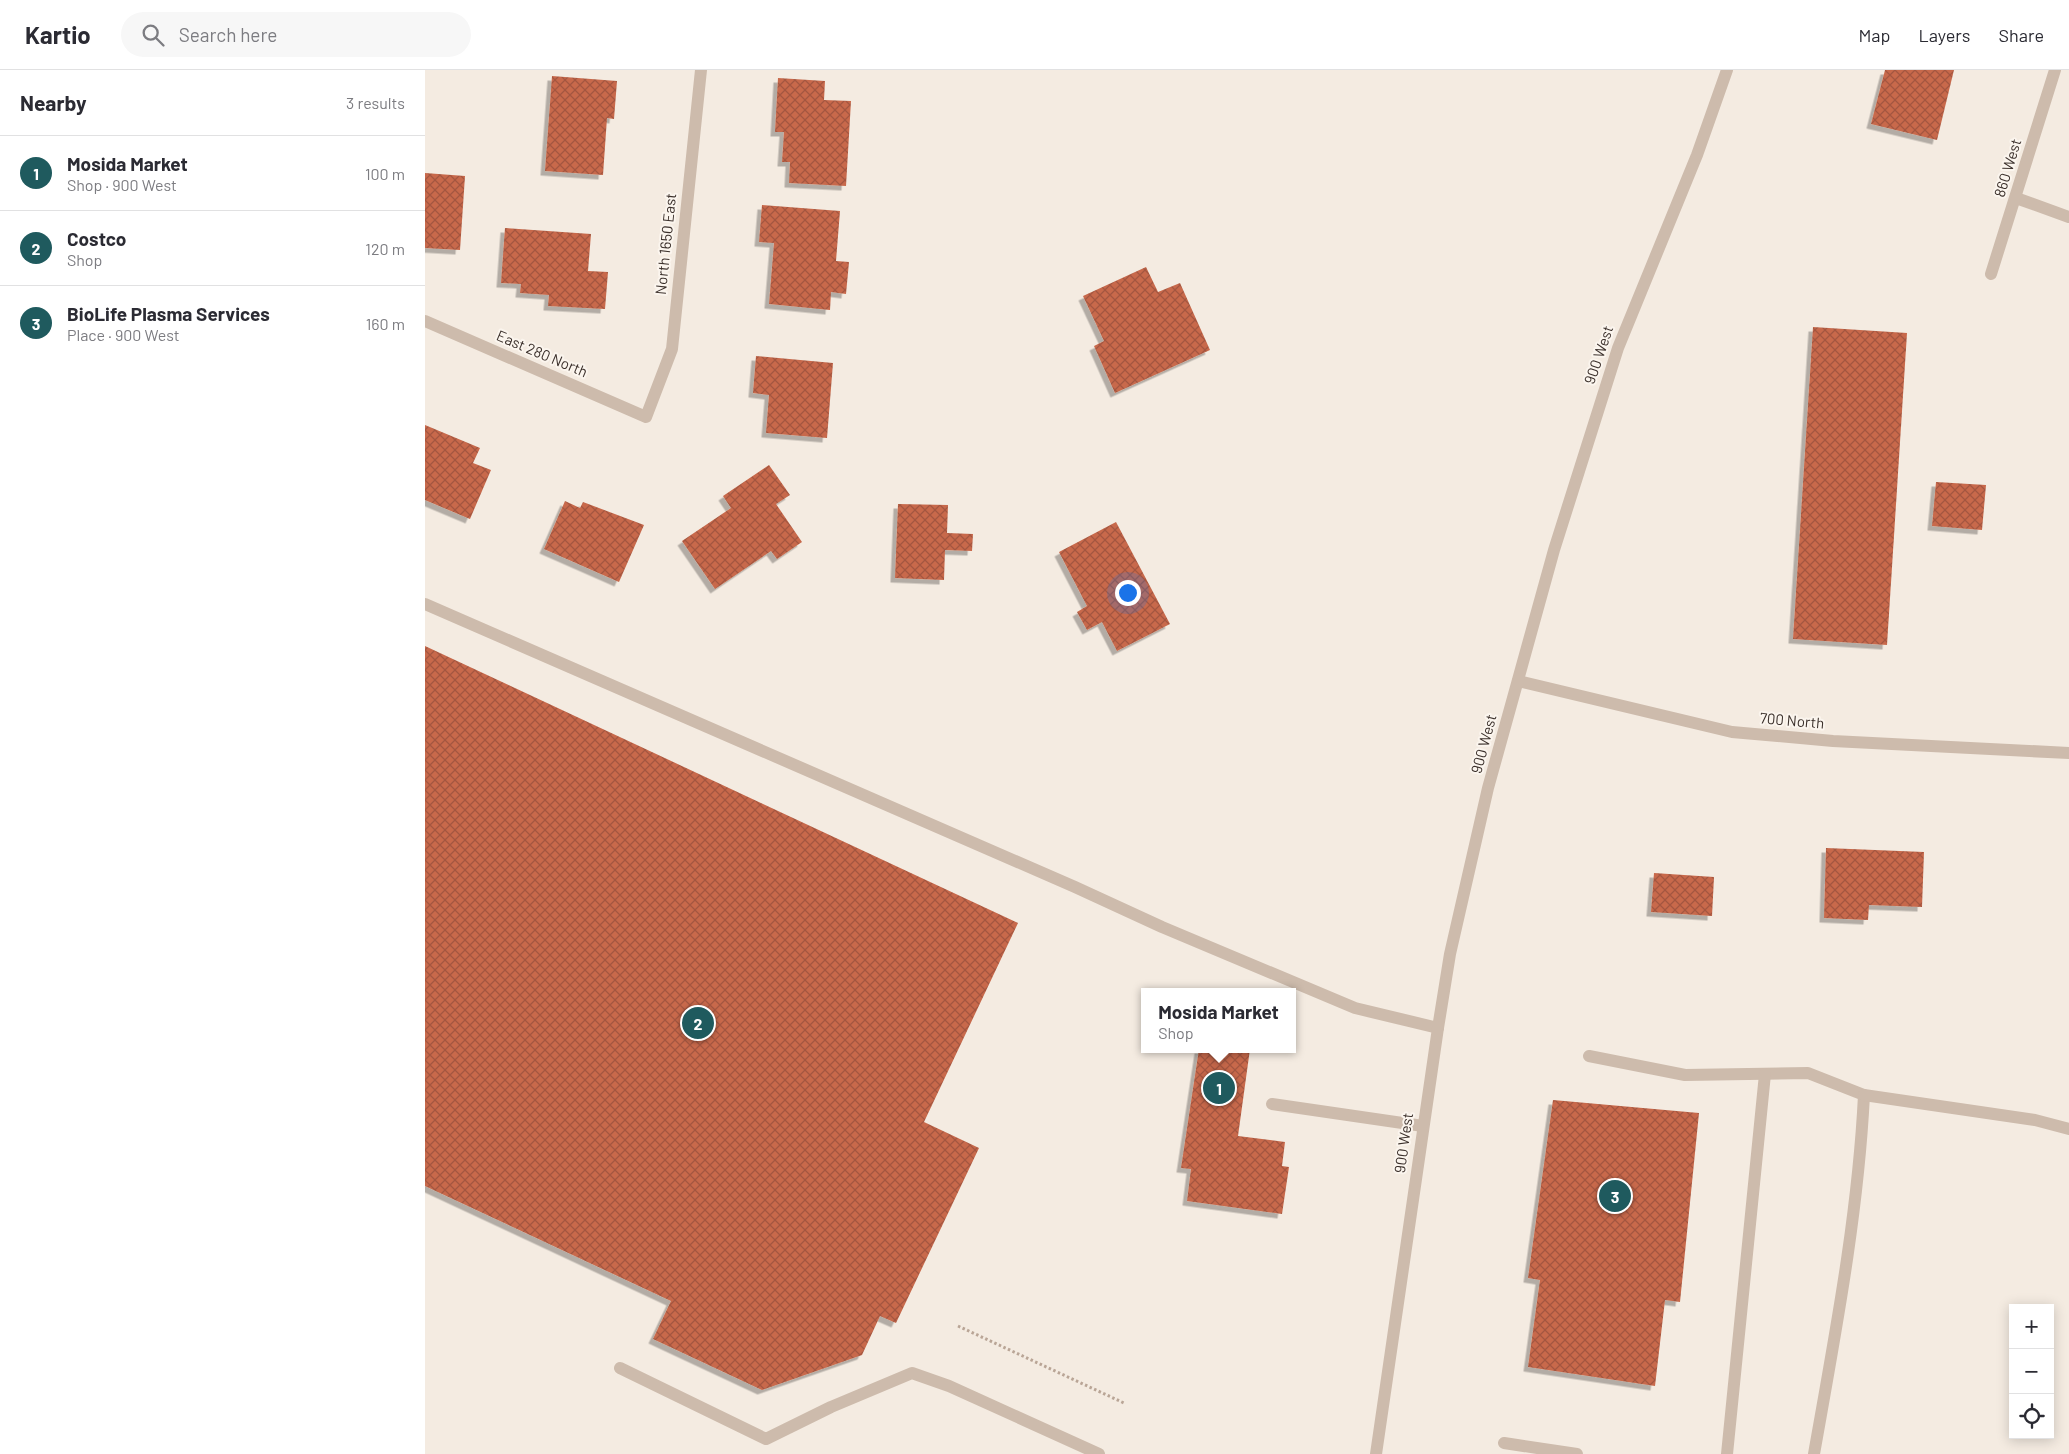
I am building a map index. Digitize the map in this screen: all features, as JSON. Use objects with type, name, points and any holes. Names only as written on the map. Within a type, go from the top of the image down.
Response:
[{"type":"street","name":"North 1650 East","points":[[646,417],[672,349],[701,70]]},
{"type":"street","name":"900 West","points":[[1376,1454],[1438,1028],[1451,954],[1484,806],[1554,550],[1618,348],[1697,155],[1727,70]]},
{"type":"street","name":"860 West","points":[[1991,274],[2017,198],[2055,70]]},
{"type":"street","points":[[2017,198],[2069,217]]},
{"type":"street","name":"East 280 North","points":[[425,321],[646,417]]},
{"type":"street","points":[[425,604],[1075,886],[1162,927],[1309,989],[1355,1008],[1438,1028]]},
{"type":"street","name":"700 North","points":[[1518,681],[1732,732],[1833,741],[2069,753]]},
{"type":"street","points":[[1589,1056],[1685,1075],[1808,1073],[1863,1095],[2035,1120],[2069,1129]]},
{"type":"street","points":[[1727,1454],[1765,1074]]},
{"type":"street","points":[[1814,1454],[1842,1293],[1861,1148],[1863,1095]]},
{"type":"street","points":[[1272,1104],[1423,1126]]},
{"type":"street","points":[[620,1368],[766,1439],[831,1407],[912,1373],[949,1386],[1099,1454]]},
{"type":"street","points":[[1505,1443],[1577,1454]]},
{"type":"path","points":[[958,1326],[1124,1404]]},
{"type":"building","points":[[1885,70],[1954,70],[1937,140],[1871,124]]},
{"type":"building","points":[[552,76],[617,81],[614,119],[607,118],[603,175],[545,171]]},
{"type":"building","points":[[778,78],[825,81],[824,100],[851,101],[846,186],[789,183],[790,162],[782,162],[784,132],[775,132]]},
{"type":"building","points":[[425,173],[465,176],[460,250],[425,248]]},
{"type":"building","points":[[762,205],[840,211],[836,261],[849,262],[846,294],[831,292],[830,310],[769,304],[774,243],[759,242]]},
{"type":"building","points":[[505,228],[591,234],[588,271],[608,272],[605,309],[548,306],[549,295],[520,293],[521,284],[501,283]]},
{"type":"building","points":[[1146,267],[1158,292],[1180,283],[1210,350],[1115,393],[1094,346],[1104,341],[1083,296]]},
{"type":"building","points":[[1813,327],[1907,333],[1887,645],[1793,639]]},
{"type":"building","points":[[756,356],[833,363],[827,438],[766,433],[769,395],[753,393]]},
{"type":"building","points":[[425,425],[480,448],[473,463],[491,470],[470,519],[425,500]]},
{"type":"building","points":[[769,465],[790,495],[776,504],[802,542],[777,559],[771,551],[715,589],[682,541],[731,508],[723,496]]},
{"type":"building","points":[[1936,482],[1986,485],[1982,530],[1932,526]]},
{"type":"building","points":[[565,501],[580,508],[583,502],[644,525],[619,582],[544,549]]},
{"type":"building","points":[[898,504],[948,505],[947,533],[973,534],[972,551],[945,550],[944,580],[895,578]]},
{"type":"building","points":[[1116,522],[1170,624],[1117,651],[1102,622],[1087,630],[1077,612],[1087,606],[1059,552]]},
{"type":"building","points":[[425,646],[1018,923],[924,1122],[979,1148],[896,1323],[880,1316],[862,1355],[762,1390],[653,1339],[671,1301],[425,1186]]},
{"type":"building","points":[[1826,848],[1924,852],[1922,907],[1869,905],[1868,920],[1824,918]]},
{"type":"building","points":[[1654,873],[1714,877],[1712,916],[1651,912]]},
{"type":"building","points":[[1198,1053],[1249,1053],[1238,1136],[1285,1142],[1282,1166],[1289,1167],[1282,1214],[1187,1201],[1191,1169],[1181,1168]]},
{"type":"building","points":[[1553,1100],[1699,1113],[1680,1302],[1665,1300],[1655,1386],[1528,1367],[1540,1280],[1528,1278]]},
{"type":"place","name":"Costco","points":[[698,1023]]},
{"type":"place","name":"Mosida Market","points":[[1219,1088]]},
{"type":"place","name":"BioLife Plasma Services","points":[[1615,1196]]}]
